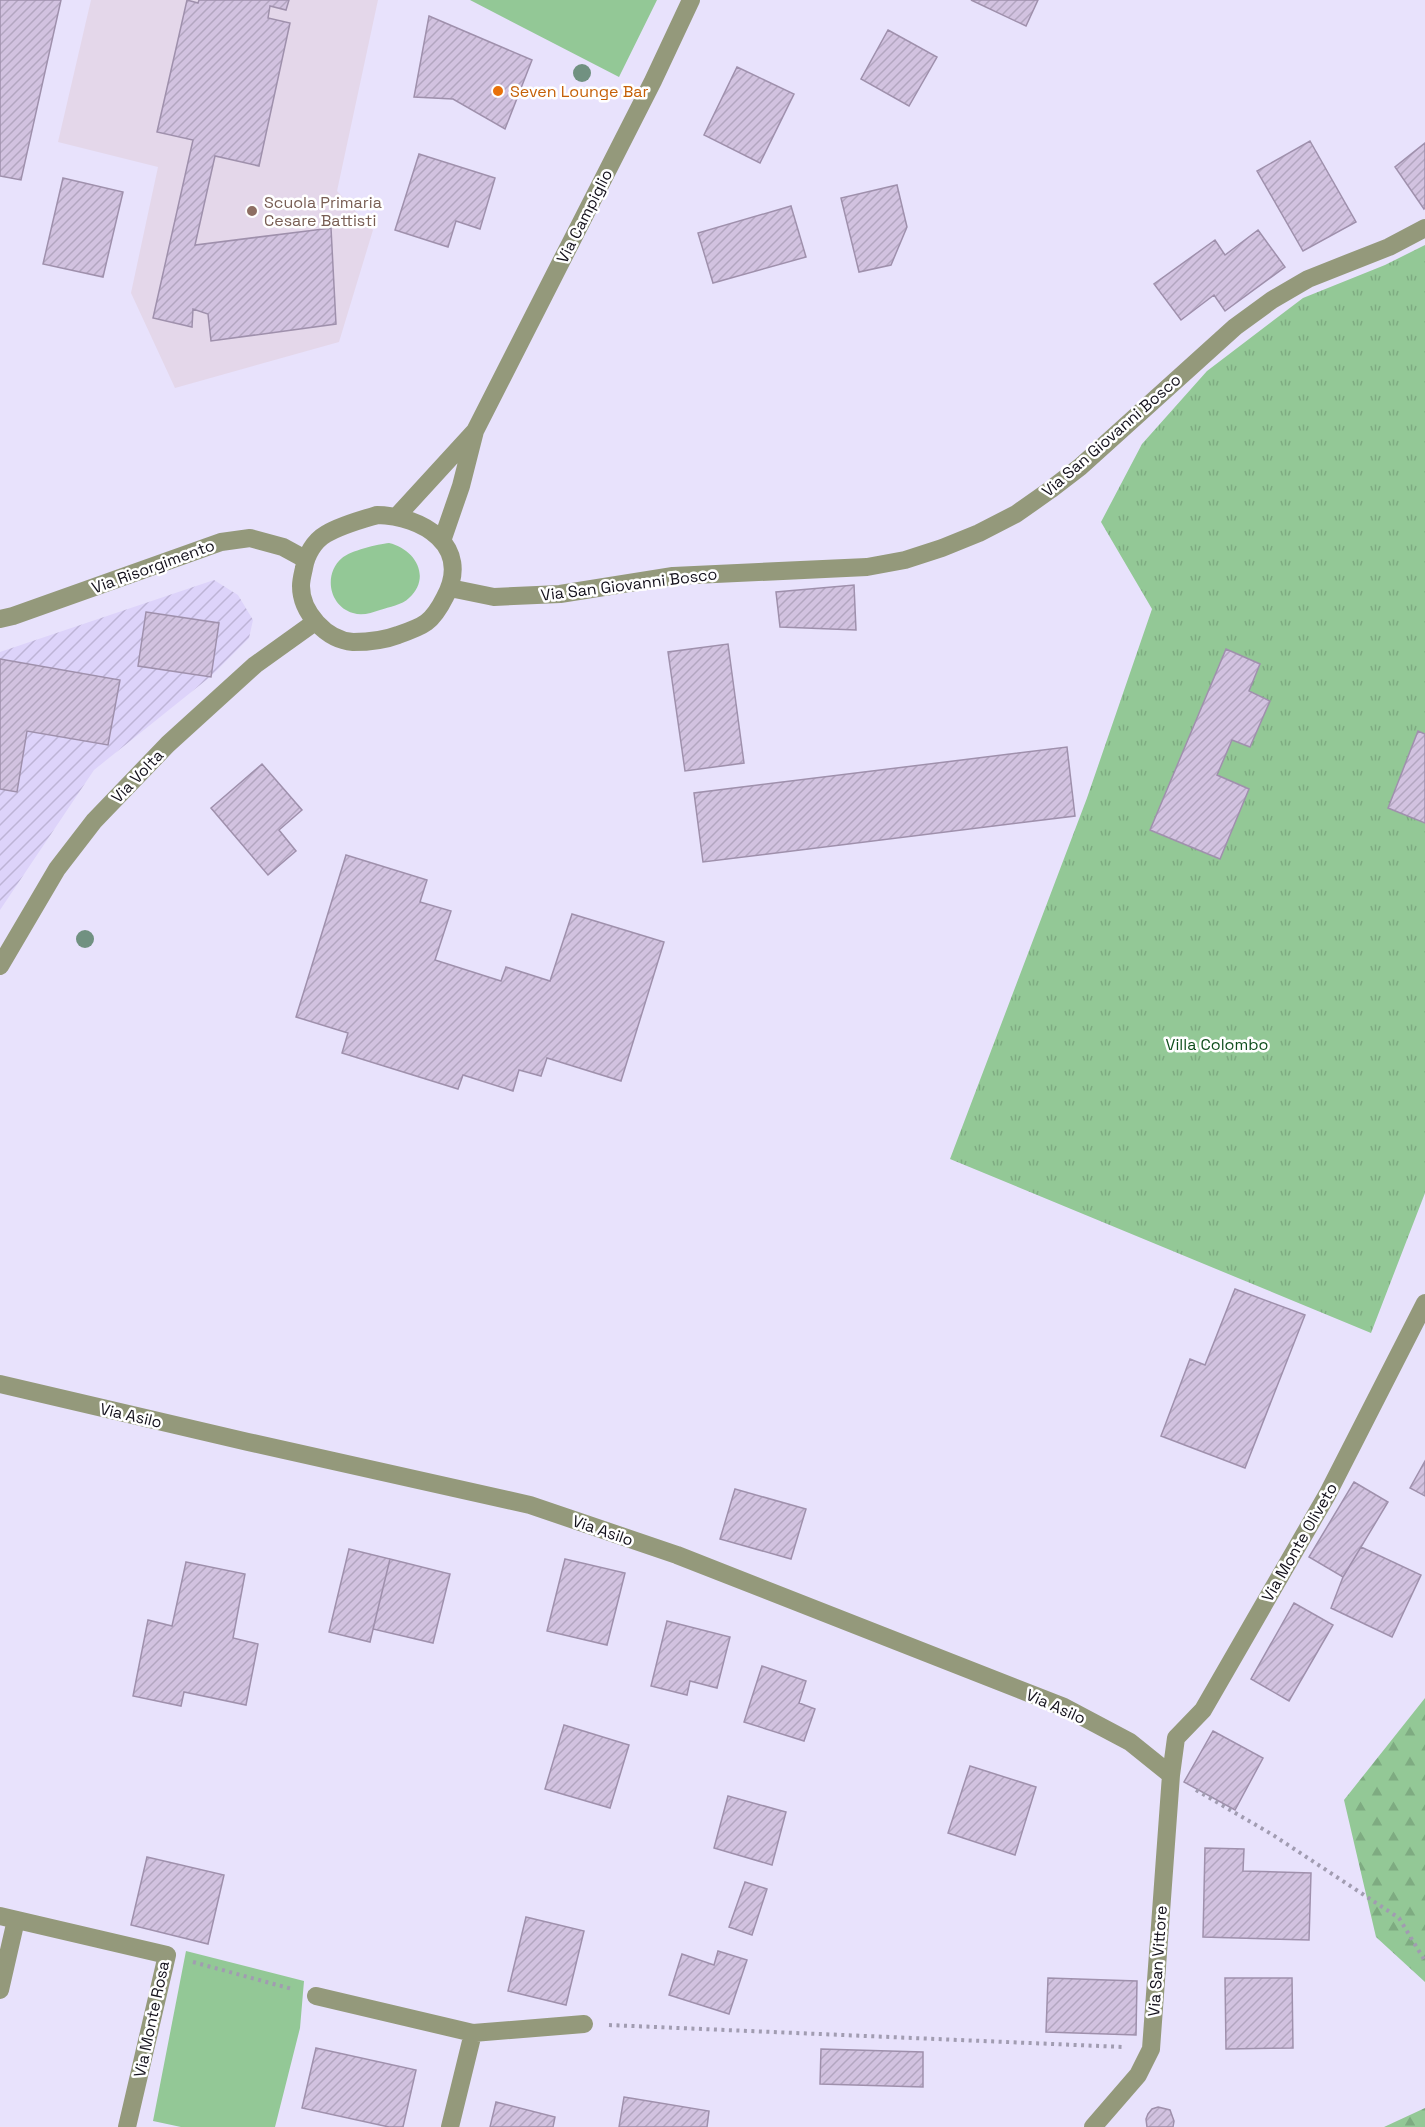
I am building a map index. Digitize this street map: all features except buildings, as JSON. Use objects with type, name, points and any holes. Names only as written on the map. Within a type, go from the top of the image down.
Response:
[{"type":"street","name":"Via Campiglio","points":[[442,541],[461,486],[475,431],[692,0]]},
{"type":"street","name":"Via San Giovanni Bosco","points":[[450,588],[494,597],[560,594],[674,576],[867,567],[905,560],[942,548],[1016,514],[1050,490],[1080,467],[1235,327],[1272,300],[1308,279],[1389,247],[1425,228]]},
{"type":"street","name":"Via Campiglio","points":[[397,516],[475,431]]},
{"type":"street","points":[[377,515],[397,516],[423,525],[442,541],[454,564],[450,588],[436,615],[420,627],[389,638],[351,642],[332,635],[315,622],[305,605],[301,586],[305,559],[324,535],[377,515]]},
{"type":"street","name":"Via Risorgimento","points":[[0,619],[220,542],[250,538],[283,547],[305,559]]},
{"type":"street","name":"Via Volta","points":[[0,966],[57,869],[94,820],[168,744],[255,665],[315,622]]},
{"type":"street","name":"Via Monte Oliveto","points":[[1171,1775],[1176,1738],[1203,1710],[1327,1495],[1425,1303]]},
{"type":"street","name":"Via Asilo","points":[[0,1384],[530,1505],[677,1555],[1064,1707],[1130,1742],[1171,1775]]},
{"type":"street","name":"Via San Vittore","points":[[1093,2127],[1138,2075],[1151,2049],[1171,1775]]},
{"type":"street","name":"Via Monte Rosa","points":[[0,1990],[8,1918],[167,1955],[127,2127]]},
{"type":"street","points":[[316,1996],[473,2033],[584,2024]]},
{"type":"street","points":[[450,2127],[473,2033]]},
{"type":"path","points":[[1171,1775],[1273,1835],[1399,1918],[1425,1961]]},
{"type":"path","points":[[167,1955],[316,1996]]},
{"type":"path","points":[[584,2024],[1151,2049]]},
{"type":"shaded area","name":"Scuola Primaria Cesare Battisti","points":[[91,0],[378,0],[337,191],[373,230],[339,342],[175,388],[131,293],[158,167],[58,142]]},
{"type":"shaded area","points":[[214,580],[238,595],[253,620],[249,638],[210,677],[94,770],[0,910],[0,652]]},
{"type":"green space","points":[[470,0],[657,0],[619,77]]},
{"type":"green space","name":"Villa Colombo","points":[[1425,245],[1425,1193],[1371,1333],[950,1159],[1087,798],[1152,609],[1101,522],[1142,444],[1207,371],[1303,298],[1385,265]]},
{"type":"green space","points":[[389,543],[406,551],[413,558],[420,573],[416,590],[409,598],[395,606],[366,614],[353,613],[338,604],[331,589],[332,572],[336,565],[351,553]]},
{"type":"green space","points":[[1425,1698],[1425,1982],[1376,1937],[1344,1800]]},
{"type":"green space","points":[[186,1951],[304,1981],[300,2028],[275,2127],[181,2127],[153,2121]]},
{"type":"green space","points":[[1425,2108],[1425,2127],[1384,2127]]},
{"type":"place","name":"Seven Lounge Bar","points":[[498,91]]},
{"type":"place","name":"Scuola Primaria Cesare Battisti","points":[[252,211]]}]
